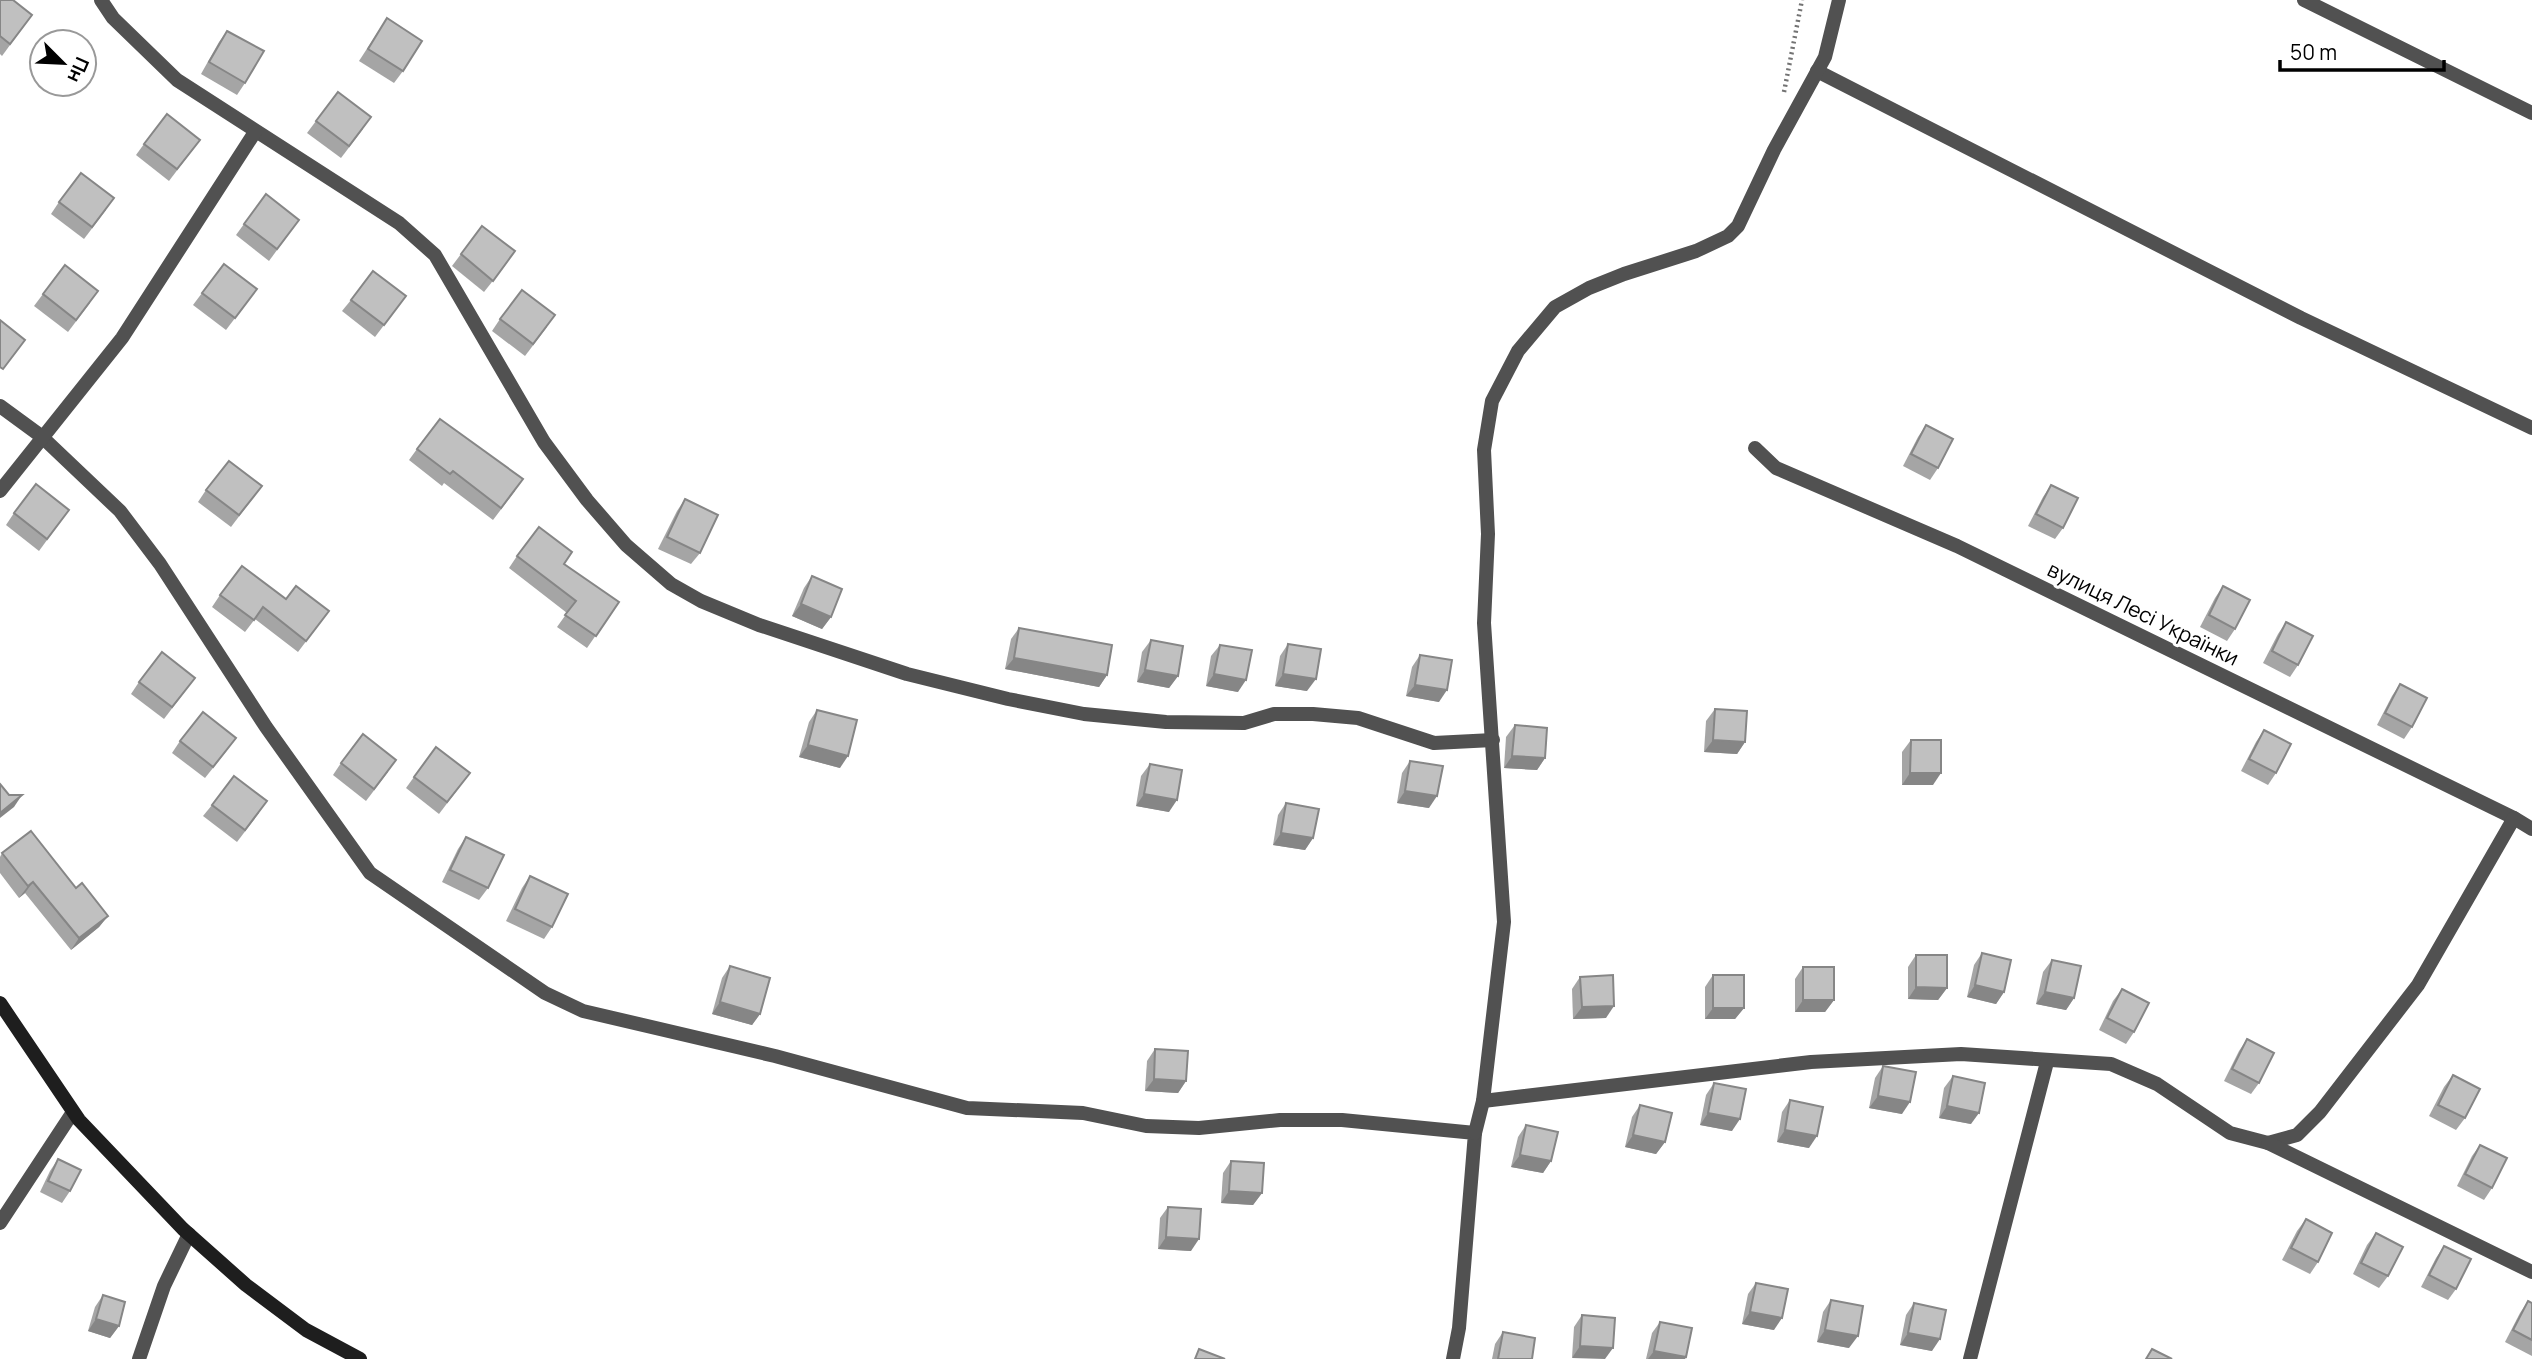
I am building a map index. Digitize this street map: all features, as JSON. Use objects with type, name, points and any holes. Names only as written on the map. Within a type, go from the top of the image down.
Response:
[{"type":"street","points":[[102,0],[113,18],[177,80],[399,223],[435,255],[544,442],[587,500],[626,545],[671,584],[701,601],[759,625],[907,674],[1008,699],[1084,714],[1166,722],[1244,723],[1274,714],[1313,714],[1358,718],[1434,743],[1493,740]]},
{"type":"street","points":[[1453,1359],[1459,1328],[1475,1133],[1483,1101],[1504,922],[1483,622],[1488,534],[1484,450],[1492,401],[1518,351],[1555,307],[1589,288],[1696,251],[1728,236],[1738,226],[1774,150],[1825,57],[1839,0]]},
{"type":"street","points":[[2304,0],[2532,113]]},
{"type":"street","points":[[1817,71],[2301,318],[2532,428]]},
{"type":"street","points":[[0,491],[41,436],[122,338],[255,132]]},
{"type":"street","points":[[0,405],[41,436],[120,511],[160,564],[267,727],[370,873],[545,993],[583,1011],[775,1056],[967,1108],[1083,1113],[1146,1126],[1199,1128],[1280,1120],[1342,1120],[1475,1133]]},
{"type":"street","name":"вулиця Лесі Українки","points":[[1755,448],[1776,468],[1957,547],[2532,829]]},
{"type":"street","points":[[2268,1143],[2297,1135],[2319,1112],[2399,1011],[2418,985],[2514,818]]},
{"type":"street","points":[[0,1003],[73,1112],[189,1234],[246,1285],[296,1323],[360,1359]]},
{"type":"street","points":[[1483,1101],[1811,1062],[1961,1054],[2047,1062],[2111,1064],[2157,1084],[2230,1133],[2268,1143],[2532,1272]]},
{"type":"street","points":[[1970,1359],[2047,1062]]},
{"type":"street","points":[[0,1223],[73,1112]]},
{"type":"street","points":[[139,1359],[164,1286],[189,1234]]},
{"type":"path","points":[[1783,95],[1802,0]]},
{"type":"building","points":[[0,0],[13,0],[32,15],[10,44],[0,36]]},
{"type":"building","points":[[387,18],[422,41],[403,71],[368,49]]},
{"type":"building","points":[[227,31],[264,51],[245,83],[209,62]]},
{"type":"building","points":[[338,92],[371,117],[349,146],[316,121]]},
{"type":"building","points":[[167,114],[200,140],[177,169],[144,144]]},
{"type":"building","points":[[81,173],[114,198],[92,227],[59,202]]},
{"type":"building","points":[[266,194],[299,220],[277,249],[244,224]]},
{"type":"building","points":[[482,226],[515,251],[493,281],[461,254]]},
{"type":"building","points":[[224,264],[257,289],[235,318],[202,293]]},
{"type":"building","points":[[65,265],[98,291],[76,320],[43,294]]},
{"type":"building","points":[[373,271],[406,296],[384,325],[351,300]]},
{"type":"building","points":[[522,290],[555,315],[533,344],[500,319]]},
{"type":"building","points":[[0,320],[25,340],[3,369],[0,367]]},
{"type":"building","points":[[440,419],[523,479],[501,508],[453,471],[450,474],[417,449]]},
{"type":"building","points":[[1926,425],[1953,439],[1938,468],[1911,454]]},
{"type":"building","points":[[229,461],[262,486],[239,515],[206,490]]},
{"type":"building","points":[[36,484],[69,510],[47,539],[14,513]]},
{"type":"building","points":[[2051,485],[2078,498],[2063,528],[2036,514]]},
{"type":"building","points":[[685,499],[718,515],[700,553],[667,537]]},
{"type":"building","points":[[539,527],[572,552],[564,564],[619,602],[596,636],[565,615],[576,601],[517,556]]},
{"type":"building","points":[[242,566],[286,599],[296,586],[329,611],[306,641],[263,607],[254,620],[220,595]]},
{"type":"building","points":[[812,576],[842,589],[831,617],[801,604]]},
{"type":"building","points":[[2223,586],[2250,600],[2235,629],[2209,615]]},
{"type":"building","points":[[2286,622],[2313,636],[2298,665],[2272,651]]},
{"type":"building","points":[[1019,628],[1112,645],[1107,675],[1014,658]]},
{"type":"building","points":[[1151,640],[1183,646],[1178,676],[1145,670]]},
{"type":"building","points":[[1288,644],[1321,649],[1316,679],[1283,674]]},
{"type":"building","points":[[1220,645],[1252,650],[1246,680],[1214,674]]},
{"type":"building","points":[[162,652],[195,678],[172,707],[139,682]]},
{"type":"building","points":[[1420,655],[1452,660],[1447,690],[1415,685]]},
{"type":"building","points":[[2400,684],[2427,698],[2412,727],[2385,713]]},
{"type":"building","points":[[1715,709],[1747,711],[1745,742],[1713,740]]},
{"type":"building","points":[[817,710],[857,720],[848,756],[808,745]]},
{"type":"building","points":[[203,712],[236,738],[213,767],[180,741]]},
{"type":"building","points":[[1515,725],[1547,728],[1545,758],[1512,756]]},
{"type":"building","points":[[2264,730],[2291,744],[2276,773],[2249,759]]},
{"type":"building","points":[[363,734],[396,760],[374,789],[341,763]]},
{"type":"building","points":[[1911,740],[1941,740],[1941,773],[1910,773]]},
{"type":"building","points":[[436,747],[470,773],[447,802],[414,777]]},
{"type":"building","points":[[1410,761],[1443,766],[1437,796],[1405,791]]},
{"type":"building","points":[[1150,764],[1182,770],[1177,800],[1144,794]]},
{"type":"building","points":[[234,776],[267,801],[245,830],[212,805]]},
{"type":"building","points":[[0,784],[9,795],[22,795],[0,813]]},
{"type":"building","points":[[1286,803],[1319,809],[1313,838],[1281,833]]},
{"type":"building","points":[[31,831],[76,888],[82,883],[108,916],[79,938],[33,882],[28,886],[2,853]]},
{"type":"building","points":[[466,837],[504,855],[488,888],[450,870]]},
{"type":"building","points":[[530,876],[568,894],[552,927],[515,909]]},
{"type":"building","points":[[1982,953],[2011,960],[2004,992],[1975,985]]},
{"type":"building","points":[[1916,955],[1947,955],[1947,988],[1916,987]]},
{"type":"building","points":[[2052,960],[2081,966],[2074,998],[2045,992]]},
{"type":"building","points":[[730,966],[770,978],[760,1014],[720,1002]]},
{"type":"building","points":[[1803,967],[1834,967],[1834,1000],[1803,1000]]},
{"type":"building","points":[[1613,975],[1614,1006],[1582,1007],[1580,977]]},
{"type":"building","points":[[1713,975],[1744,975],[1744,1008],[1713,1008]]},
{"type":"building","points":[[2122,989],[2149,1003],[2134,1032],[2107,1018]]},
{"type":"building","points":[[2247,1039],[2274,1053],[2259,1083],[2232,1069]]},
{"type":"building","points":[[1155,1049],[1188,1051],[1186,1081],[1154,1079]]},
{"type":"building","points":[[1883,1066],[1916,1072],[1910,1102],[1878,1096]]},
{"type":"building","points":[[2453,1075],[2480,1089],[2465,1118],[2438,1105]]},
{"type":"building","points":[[1953,1076],[1985,1083],[1979,1113],[1947,1106]]},
{"type":"building","points":[[1714,1083],[1746,1089],[1740,1119],[1708,1113]]},
{"type":"building","points":[[1790,1100],[1823,1107],[1817,1136],[1785,1130]]},
{"type":"building","points":[[1640,1105],[1672,1113],[1665,1142],[1633,1135]]},
{"type":"building","points":[[1526,1125],[1558,1132],[1551,1161],[1520,1155]]},
{"type":"building","points":[[2480,1145],[2507,1158],[2492,1188],[2465,1174]]},
{"type":"building","points":[[58,1159],[81,1170],[70,1191],[48,1181]]},
{"type":"building","points":[[1231,1161],[1264,1163],[1262,1193],[1229,1191]]},
{"type":"building","points":[[1168,1207],[1201,1209],[1199,1239],[1166,1237]]},
{"type":"building","points":[[2306,1219],[2332,1233],[2318,1262],[2291,1248]]},
{"type":"building","points":[[2376,1233],[2403,1247],[2388,1276],[2361,1263]]},
{"type":"building","points":[[2444,1246],[2471,1259],[2456,1289],[2429,1275]]},
{"type":"building","points":[[1756,1283],[1788,1289],[1782,1318],[1750,1312]]},
{"type":"building","points":[[103,1295],[125,1302],[119,1326],[96,1319]]},
{"type":"building","points":[[1831,1300],[1863,1306],[1858,1336],[1825,1330]]},
{"type":"building","points":[[2528,1301],[2532,1303],[2532,1340],[2513,1330]]},
{"type":"building","points":[[1914,1303],[1946,1310],[1940,1339],[1908,1333]]},
{"type":"building","points":[[1582,1315],[1615,1318],[1613,1348],[1580,1346]]},
{"type":"building","points":[[1660,1322],[1692,1328],[1686,1357],[1654,1351]]},
{"type":"building","points":[[1503,1332],[1535,1338],[1532,1359],[1498,1359]]},
{"type":"building","points":[[1199,1349],[1225,1359],[1195,1359]]},
{"type":"building","points":[[2152,1349],[2172,1359],[2146,1359]]}]
